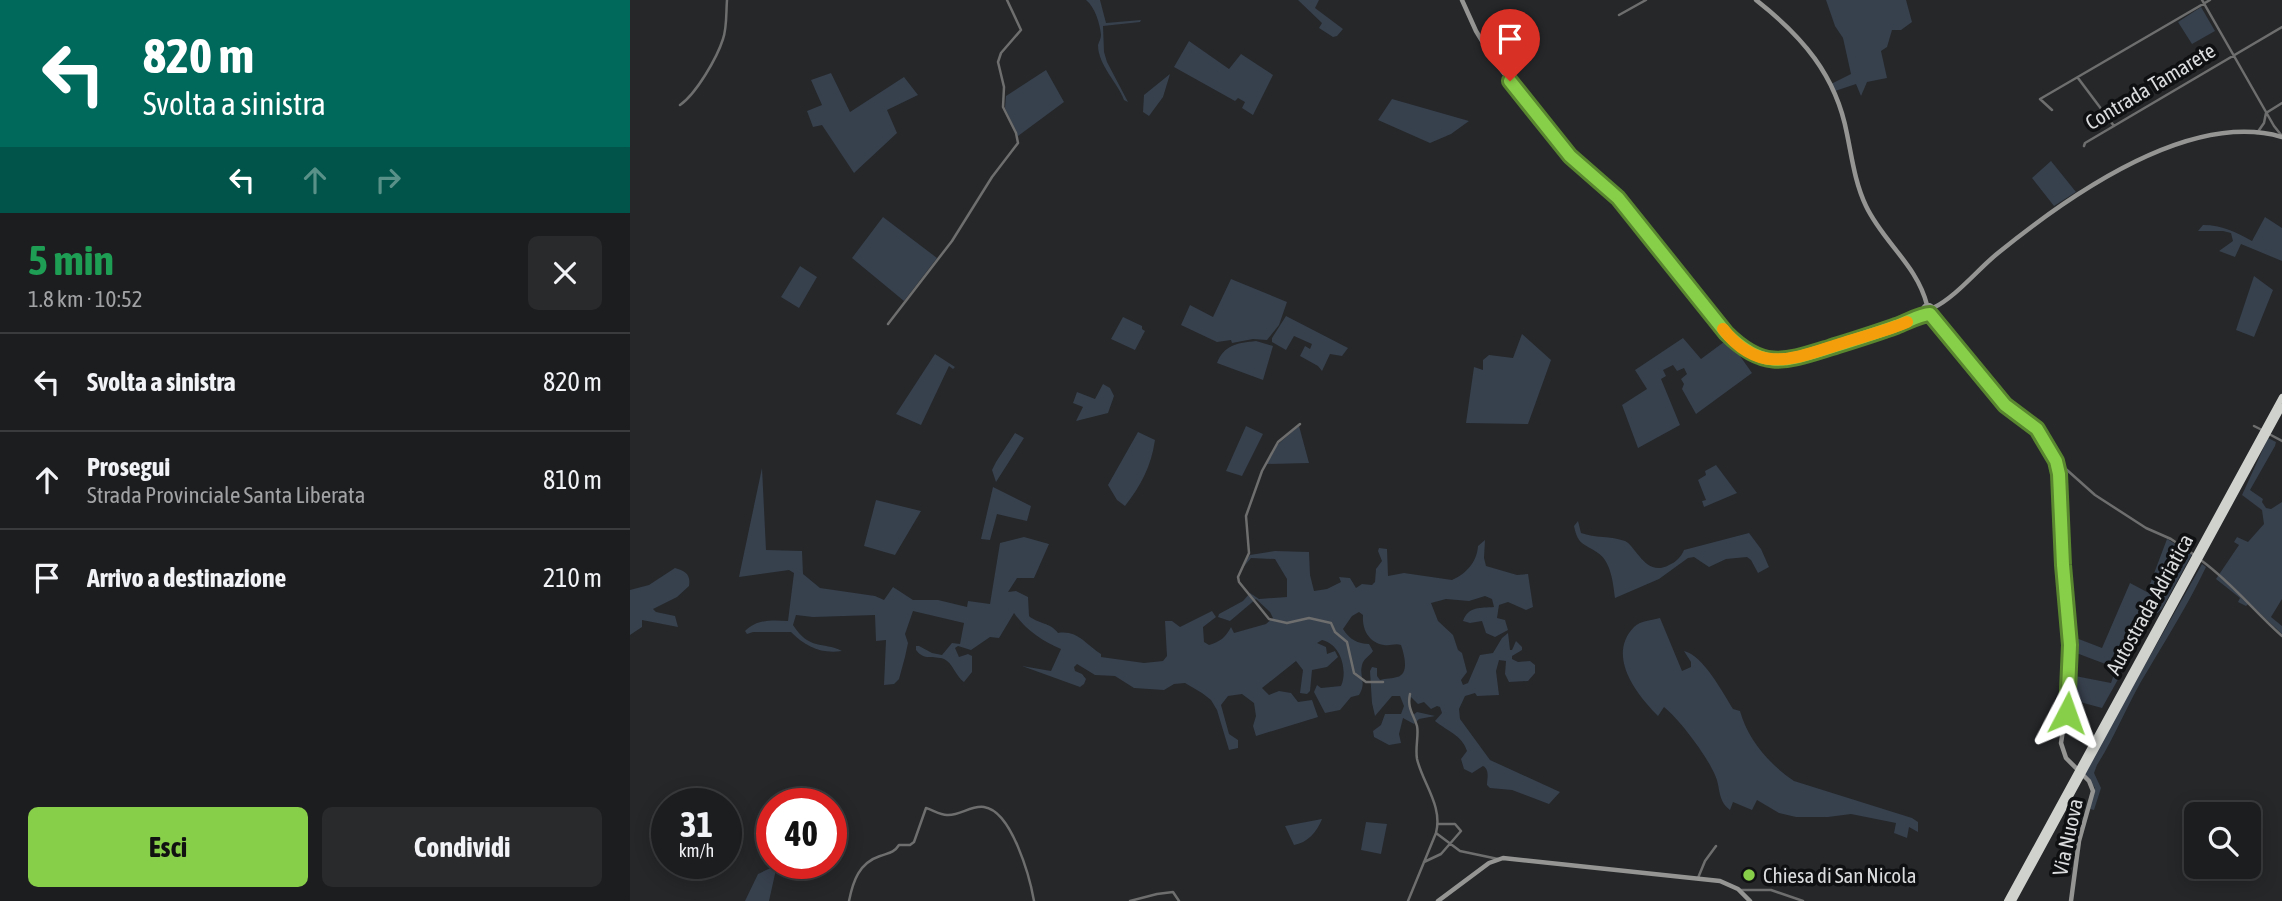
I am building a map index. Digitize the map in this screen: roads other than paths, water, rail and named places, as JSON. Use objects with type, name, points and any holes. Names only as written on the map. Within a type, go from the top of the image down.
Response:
[{"type":"highway","name":"Autostrada Adriatica","points":[[2253,456],[2282,397]]},
{"type":"highway","name":"Autostrada Adriatica","points":[[2007,901],[2282,407]]},
{"type":"highway","name":"Autostrada Adriatica","points":[[2012,901],[2159,627]]},
{"type":"main road","points":[[1462,0],[1493,59],[1552,135],[1584,169],[1618,198],[1726,333],[1754,355],[1764,358],[1790,360],[1902,324],[1929,310],[2007,245],[2095,183],[2195,138],[2236,133],[2282,137]]},
{"type":"main road","points":[[1756,0],[1804,42],[1819,65],[1839,101],[1849,153],[1865,204],[1881,232],[1917,278],[1929,310],[2005,405],[2037,429],[2056,461]]},
{"type":"main road","name":"Via Nuova","points":[[2056,461],[2070,645],[2069,691],[2061,743],[2065,757],[2090,780],[2093,790],[2079,841],[2071,901]]},
{"type":"main road","points":[[1438,901],[1498,859],[1698,878],[1727,883],[1740,890],[1750,901]]},
{"type":"street","points":[[680,105],[706,73],[719,51],[724,38],[727,0]]},
{"type":"street","points":[[888,324],[952,241],[1017,143],[1016,133],[1003,107],[1004,88],[998,62],[1001,53],[1021,30],[1007,0]]},
{"type":"street","points":[[1619,15],[1646,0]]},
{"type":"street","points":[[2052,110],[2040,99],[2210,0]]},
{"type":"street","points":[[2203,2],[2270,123],[2282,137]]},
{"type":"street","name":"Contrada Tamarete","points":[[2084,146],[2282,27]]},
{"type":"street","points":[[2078,77],[2114,126]]},
{"type":"street","points":[[2266,134],[2266,113],[2282,103]]},
{"type":"street","points":[[2257,133],[2264,124]]},
{"type":"street","points":[[1300,424],[1278,442],[1266,461],[1252,496],[1246,523],[1249,553],[1239,571],[1239,582],[1269,619],[1287,623],[1309,618],[1331,623],[1335,632],[1347,642],[1354,673],[1366,682],[1383,682]]},
{"type":"street","points":[[2254,426],[2282,441]]},
{"type":"street","points":[[2056,461],[2095,495],[2193,554]]},
{"type":"street","points":[[2202,561],[2226,579],[2241,598],[2282,636]]},
{"type":"street","points":[[1408,901],[1438,824],[1433,796],[1417,758],[1415,739],[1418,730],[1408,707],[1409,694]]},
{"type":"street","points":[[849,901],[852,887],[867,862],[891,853],[899,845],[910,845],[914,842],[926,808],[946,815],[980,807],[996,813],[1011,835],[1027,871],[1034,901]]},
{"type":"street","points":[[1424,862],[1438,856],[1461,829],[1455,824],[1438,824]]},
{"type":"street","points":[[1436,833],[1448,844],[1468,853],[1498,859]]},
{"type":"street","points":[[1698,878],[1705,861],[1716,846]]},
{"type":"street","points":[[1740,890],[1771,890],[1803,901]]},
{"type":"street","points":[[1130,901],[1173,892],[1179,901]]},
{"type":"place","name":"Chiesa di San Nicola","points":[[1749,875]]}]
